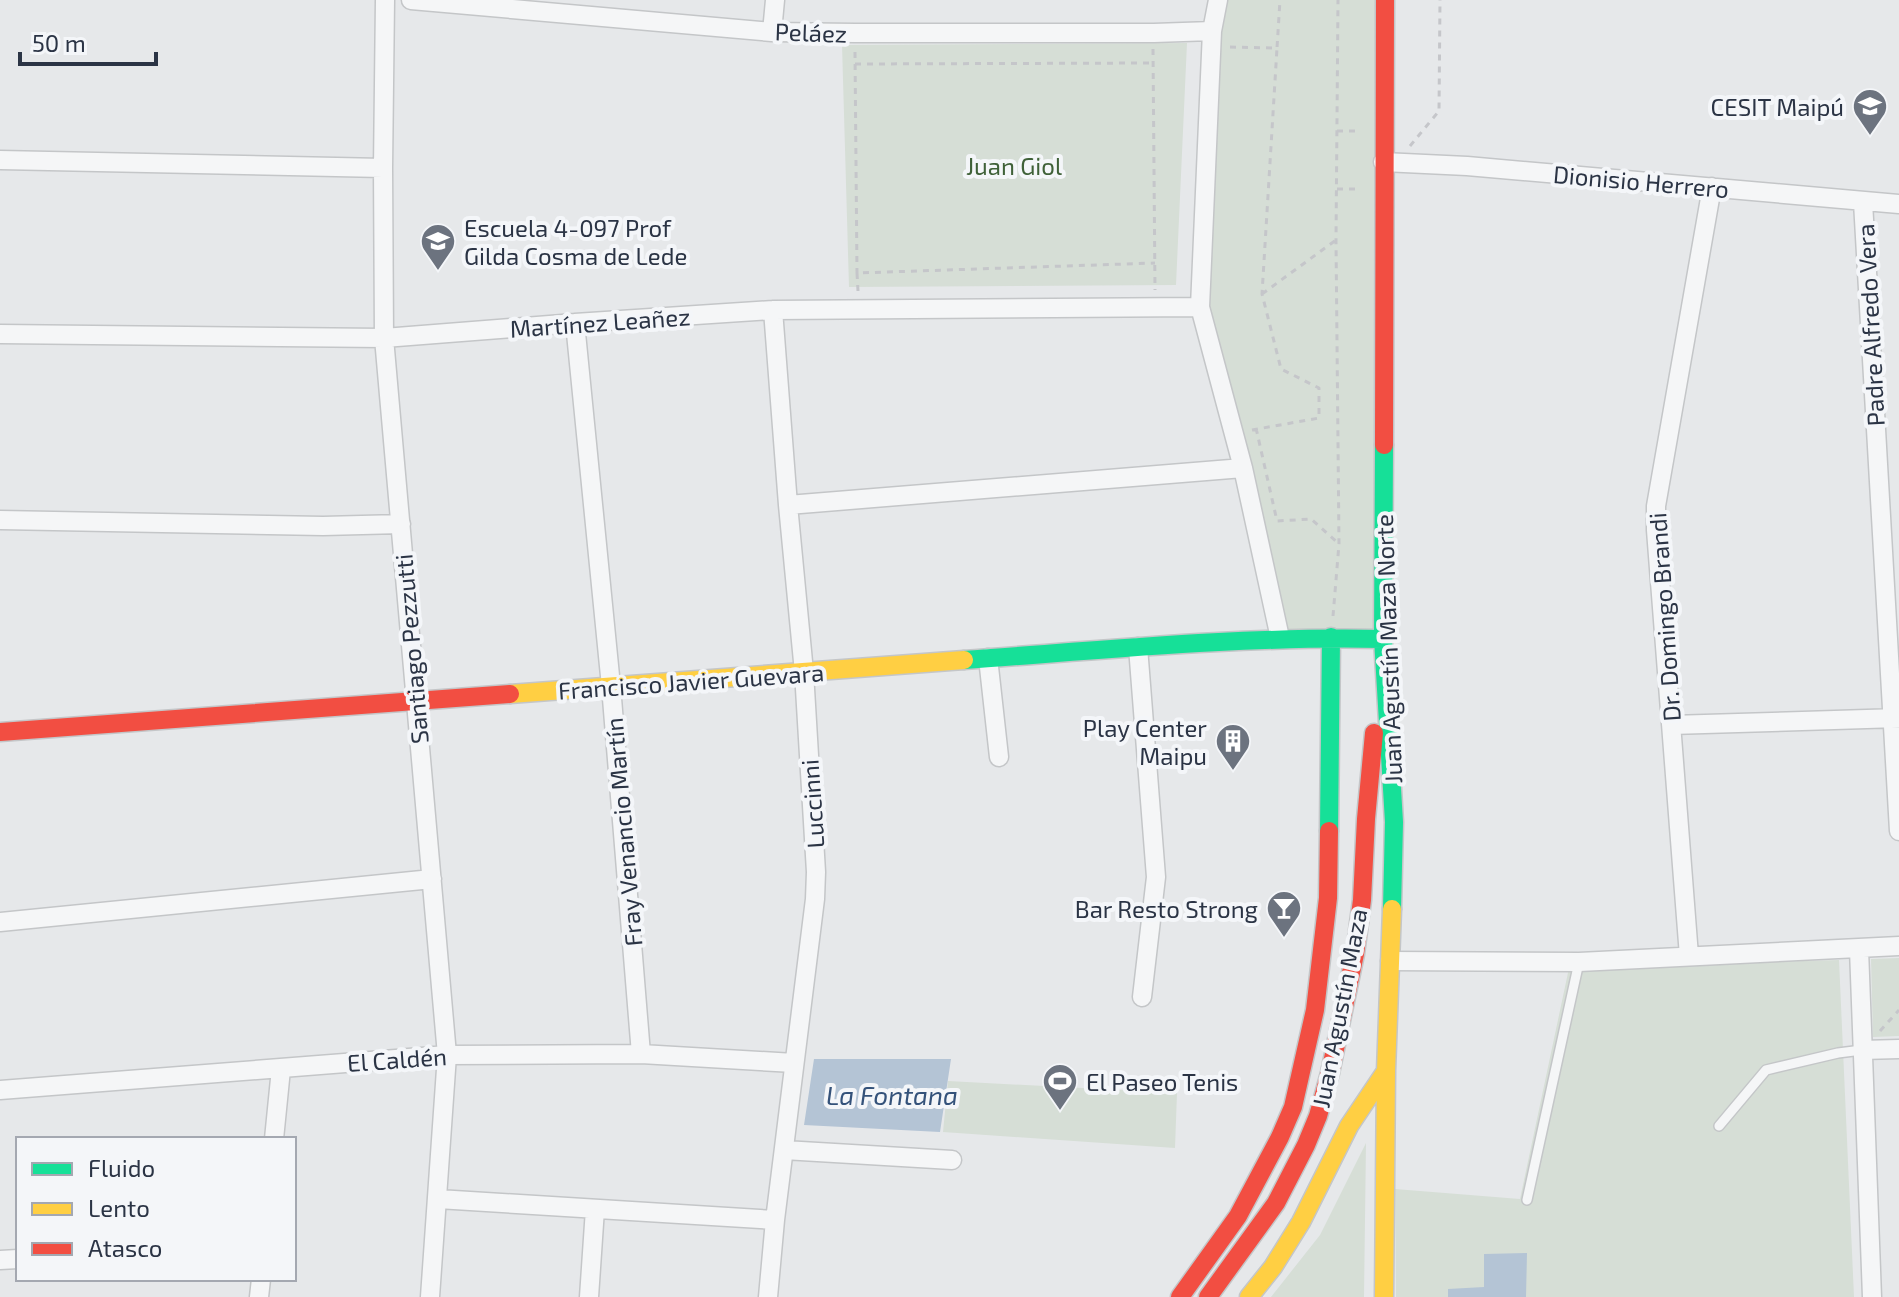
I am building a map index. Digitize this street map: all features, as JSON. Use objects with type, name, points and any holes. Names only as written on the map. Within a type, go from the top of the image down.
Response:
[{"type":"main road","name":"Juan Agustín Maza Norte","points":[[1384,1297],[1386,1071],[1394,822],[1383,639],[1389,163],[1385,0]]},
{"type":"main road","points":[[1180,1297],[1238,1216],[1280,1137],[1293,1107],[1305,1057],[1315,1010],[1328,898],[1331,637]]},
{"type":"main road","name":"Francisco Javier Guevara","points":[[0,732],[1138,647],[1280,638],[1383,639]]},
{"type":"main road","name":"Juan Agustín Maza","points":[[1208,1297],[1276,1203],[1306,1145],[1330,1073],[1355,954],[1362,900],[1366,819],[1383,639]]},
{"type":"main road","name":"Juan Agustín Maza","points":[[1249,1297],[1273,1267],[1301,1222],[1349,1126],[1386,1071]]},
{"type":"street","name":"Santiago Pezzutti","points":[[385,0],[384,338],[447,1055],[430,1297]]},
{"type":"street","name":"Peláez","points":[[411,0],[575,7],[772,32],[1154,33],[1212,39]]},
{"type":"street","points":[[772,32],[775,0]]},
{"type":"street","points":[[1218,0],[1212,39],[1200,307],[1243,468],[1280,638]]},
{"type":"street","points":[[0,160],[383,168]]},
{"type":"street","name":"Dionisio Herrero","points":[[1389,163],[1467,166],[1899,204]]},
{"type":"street","name":"Dr. Domingo Brandi","points":[[1689,956],[1656,506],[1712,187]]},
{"type":"street","name":"Padre Alfredo Vera","points":[[1863,202],[1891,554],[1899,831]]},
{"type":"street","name":"Martínez Leañez","points":[[0,334],[384,338],[773,310],[1200,307]]},
{"type":"street","name":"Luccinni","points":[[768,1297],[816,872],[804,672],[773,310]]},
{"type":"street","name":"Fray Venancio Martín","points":[[575,323],[611,686],[641,1054]]},
{"type":"street","points":[[788,505],[1243,468]]},
{"type":"street","points":[[0,520],[323,526],[401,524]]},
{"type":"street","points":[[1138,647],[1156,877],[1142,997]]},
{"type":"street","points":[[988,658],[999,757]]},
{"type":"street","points":[[1671,725],[1896,718]]},
{"type":"street","points":[[0,922],[432,879]]},
{"type":"street","points":[[1390,961],[1579,962],[1899,946]]},
{"type":"street","points":[[1859,949],[1872,1297]]},
{"type":"street","points":[[1862,1050],[1899,1049]]},
{"type":"street","name":"El Caldén","points":[[0,1090],[447,1055],[641,1054],[794,1063]]},
{"type":"street","points":[[274,1137],[281,1069]]},
{"type":"street","points":[[784,1150],[952,1160]]},
{"type":"street","points":[[438,1199],[775,1220]]},
{"type":"street","points":[[589,1297],[595,1209]]},
{"type":"lane","points":[[1527,1200],[1579,962]]},
{"type":"lane","points":[[1719,1126],[1766,1070],[1862,1050]]},
{"type":"path","points":[[1234,434],[1319,418],[1319,388],[1281,369],[1262,294],[1280,0]]},
{"type":"path","points":[[1331,637],[1339,544],[1336,240],[1338,0]]},
{"type":"path","points":[[1389,163],[1439,111],[1440,0]]},
{"type":"path","points":[[1154,33],[1155,307]]},
{"type":"path","points":[[1212,39],[1277,48]]},
{"type":"path","points":[[858,309],[855,64],[1153,63]]},
{"type":"path","points":[[1262,294],[1336,240]]},
{"type":"path","points":[[857,273],[1155,263]]},
{"type":"path","points":[[1256,428],[1277,521],[1311,519],[1339,544]]},
{"type":"green space","points":[[1218,0],[1385,0],[1383,639],[1280,638],[1200,307]]},
{"type":"green space","name":"Juan Giol","points":[[1187,43],[1176,285],[849,287],[842,45]]},
{"type":"green space","points":[[1899,958],[1899,1036],[1873,1037],[1871,959]]},
{"type":"green space","points":[[1839,960],[1854,1297],[1396,1297],[1395,1189],[1520,1199],[1569,968]]},
{"type":"green space","name":"El Paseo Tenis","points":[[948,1081],[1177,1093],[1175,1148],[943,1132]]},
{"type":"green space","points":[[1366,1143],[1364,1297],[1271,1297],[1320,1235]]},
{"type":"water","name":"La Fontana","points":[[814,1059],[951,1059],[940,1132],[804,1125]]},
{"type":"water","points":[[1527,1253],[1526,1297],[1448,1297],[1448,1289],[1484,1287],[1484,1254]]},
{"type":"traffic: fast","points":[[1384,445],[1383,639],[1394,822],[1392,909]]},
{"type":"traffic: fast","points":[[1329,831],[1331,637]]},
{"type":"traffic: fast","points":[[964,660],[1226,642],[1383,639]]},
{"type":"traffic: slow","points":[[510,694],[964,660]]},
{"type":"traffic: slow","points":[[1384,1297],[1386,1071],[1392,909]]},
{"type":"traffic: slow","points":[[1249,1297],[1273,1267],[1301,1222],[1349,1126],[1386,1071]]},
{"type":"traffic: jam","points":[[1384,445],[1385,0]]},
{"type":"traffic: jam","points":[[0,732],[510,694]]},
{"type":"traffic: jam","points":[[1208,1297],[1276,1203],[1318,1116],[1355,954],[1374,733]]},
{"type":"traffic: jam","points":[[1180,1297],[1238,1216],[1293,1107],[1315,1010],[1328,898],[1329,831]]},
{"type":"place","name":"CESIT Maipú","points":[[1870,137]]},
{"type":"place","name":"Escuela 4-097 Prof Gilda Cosma de Lede","points":[[438,272]]},
{"type":"place","name":"Play Center Maipu","points":[[1233,772]]},
{"type":"place","name":"Bar Resto Strong","points":[[1284,939]]},
{"type":"place","name":"El Paseo Tenis","points":[[1060,1112]]}]
